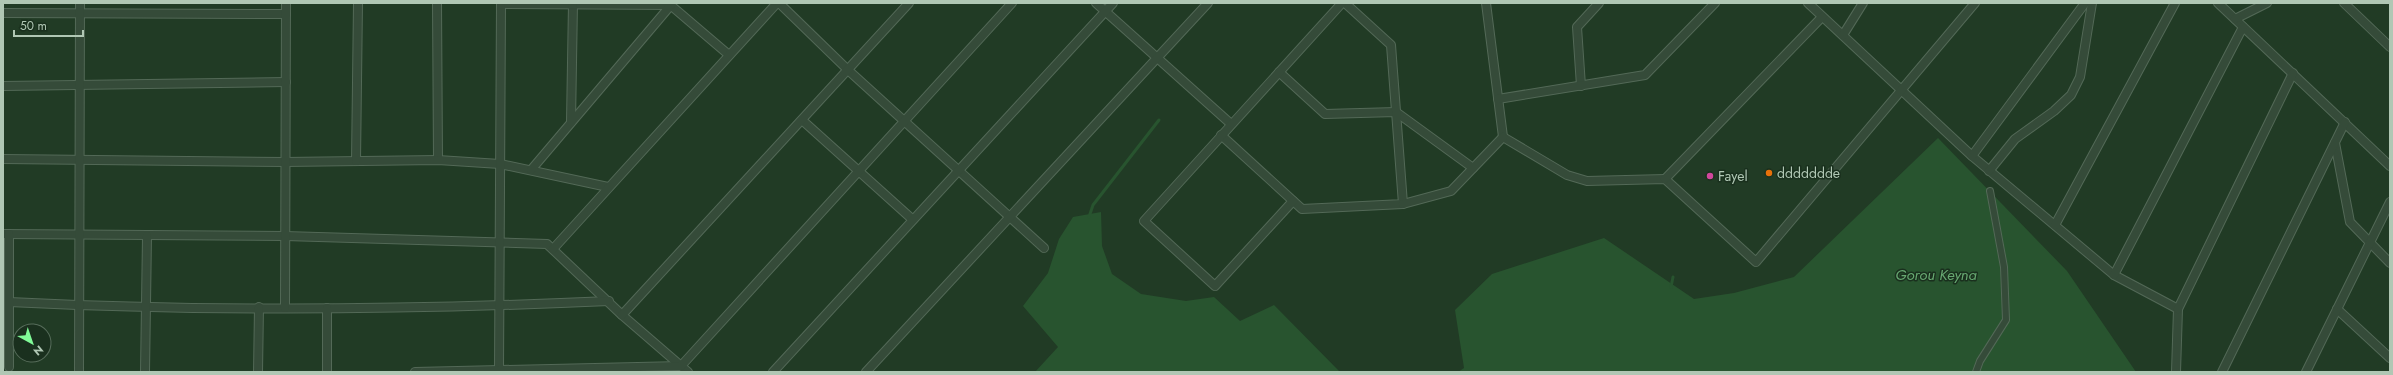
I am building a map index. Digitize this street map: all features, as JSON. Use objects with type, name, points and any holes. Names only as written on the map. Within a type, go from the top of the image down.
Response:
[{"type":"street","points":[[79,372],[80,3]]},
{"type":"street","points":[[285,308],[286,3]]},
{"type":"street","points":[[356,161],[358,3]]},
{"type":"street","points":[[438,3],[438,160]]},
{"type":"street","points":[[500,370],[498,306],[500,243],[501,3],[669,4],[729,55]]},
{"type":"street","points":[[553,249],[608,187],[778,3],[848,70],[1044,248]]},
{"type":"street","points":[[622,315],[910,3]]},
{"type":"street","points":[[415,372],[681,366],[1012,3]]},
{"type":"street","points":[[1096,3],[1231,124]]},
{"type":"street","points":[[773,372],[912,219],[1113,3]]},
{"type":"street","points":[[866,372],[1158,59],[1208,3]]},
{"type":"street","points":[[1293,201],[1215,286],[1144,221],[1342,3]]},
{"type":"street","points":[[1345,3],[1391,45],[1403,204]]},
{"type":"street","points":[[1486,3],[1503,137]]},
{"type":"street","points":[[1581,86],[1578,27],[1599,3]]},
{"type":"street","points":[[1498,99],[1645,76],[1715,3]]},
{"type":"street","points":[[1808,3],[1843,35],[1899,91],[1972,156],[2114,275],[2178,309]]},
{"type":"street","points":[[1843,35],[1863,3]]},
{"type":"street","points":[[1503,137],[1567,175],[1587,181],[1665,179],[1756,262],[1899,91],[1975,3]]},
{"type":"street","points":[[1972,156],[2085,3]]},
{"type":"street","points":[[1989,171],[2015,139],[2054,111],[2071,95],[2080,77],[2092,3]]},
{"type":"street","points":[[2055,226],[2175,3]]},
{"type":"street","points":[[2218,3],[2390,166]]},
{"type":"street","points":[[2235,19],[2267,3]]},
{"type":"street","points":[[2344,3],[2390,47]]},
{"type":"street","points":[[571,122],[573,4]]},
{"type":"street","points":[[531,170],[669,4]]},
{"type":"street","points":[[3,13],[286,14]]},
{"type":"street","points":[[1665,179],[1822,17]]},
{"type":"street","points":[[2114,275],[2243,27]]},
{"type":"street","points":[[1279,72],[1325,114],[1396,112],[1473,168]]},
{"type":"street","points":[[2176,372],[2178,309],[2293,73]]},
{"type":"street","points":[[3,86],[79,83],[286,82]]},
{"type":"street","points":[[802,120],[912,219]]},
{"type":"street","points":[[2222,372],[2345,122]]},
{"type":"street","points":[[1221,135],[1302,209],[1403,204],[1451,191],[1503,137]]},
{"type":"street","points":[[2335,143],[2350,222],[2390,263]]},
{"type":"street","points":[[3,159],[285,162],[438,160],[500,164],[608,187]]},
{"type":"street","points":[[1976,372],[1980,361],[2006,320],[2004,267],[1990,191]]},
{"type":"street","points":[[2306,372],[2390,202]]},
{"type":"street","points":[[9,367],[9,302],[6,234],[285,236],[547,244],[609,301],[622,315],[688,372]]},
{"type":"street","points":[[146,372],[147,236]]},
{"type":"street","points":[[9,302],[80,306],[327,308],[498,306],[609,301]]},
{"type":"street","points":[[258,372],[259,307]]},
{"type":"street","points":[[327,308],[327,372]]},
{"type":"street","points":[[2337,309],[2390,358]]},
{"type":"water","name":"Gorou Keyna","points":[[1938,138],[2067,271],[2136,372],[1458,372],[1464,368],[1455,310],[1492,274],[1604,238],[1694,299],[1734,293],[1794,277]]},
{"type":"water","points":[[1101,212],[1102,246],[1112,274],[1141,294],[1186,301],[1214,297],[1240,321],[1274,305],[1340,372],[1035,372],[1058,347],[1023,306],[1048,273],[1059,239],[1073,217]]},
{"type":"waterway","points":[[1089,217],[1093,205],[1159,120]]},
{"type":"waterway","points":[[1671,287],[1673,277]]},
{"type":"place","name":"ddddddde","points":[[1769,173]]},
{"type":"place","name":"Fayel","points":[[1710,176]]}]
